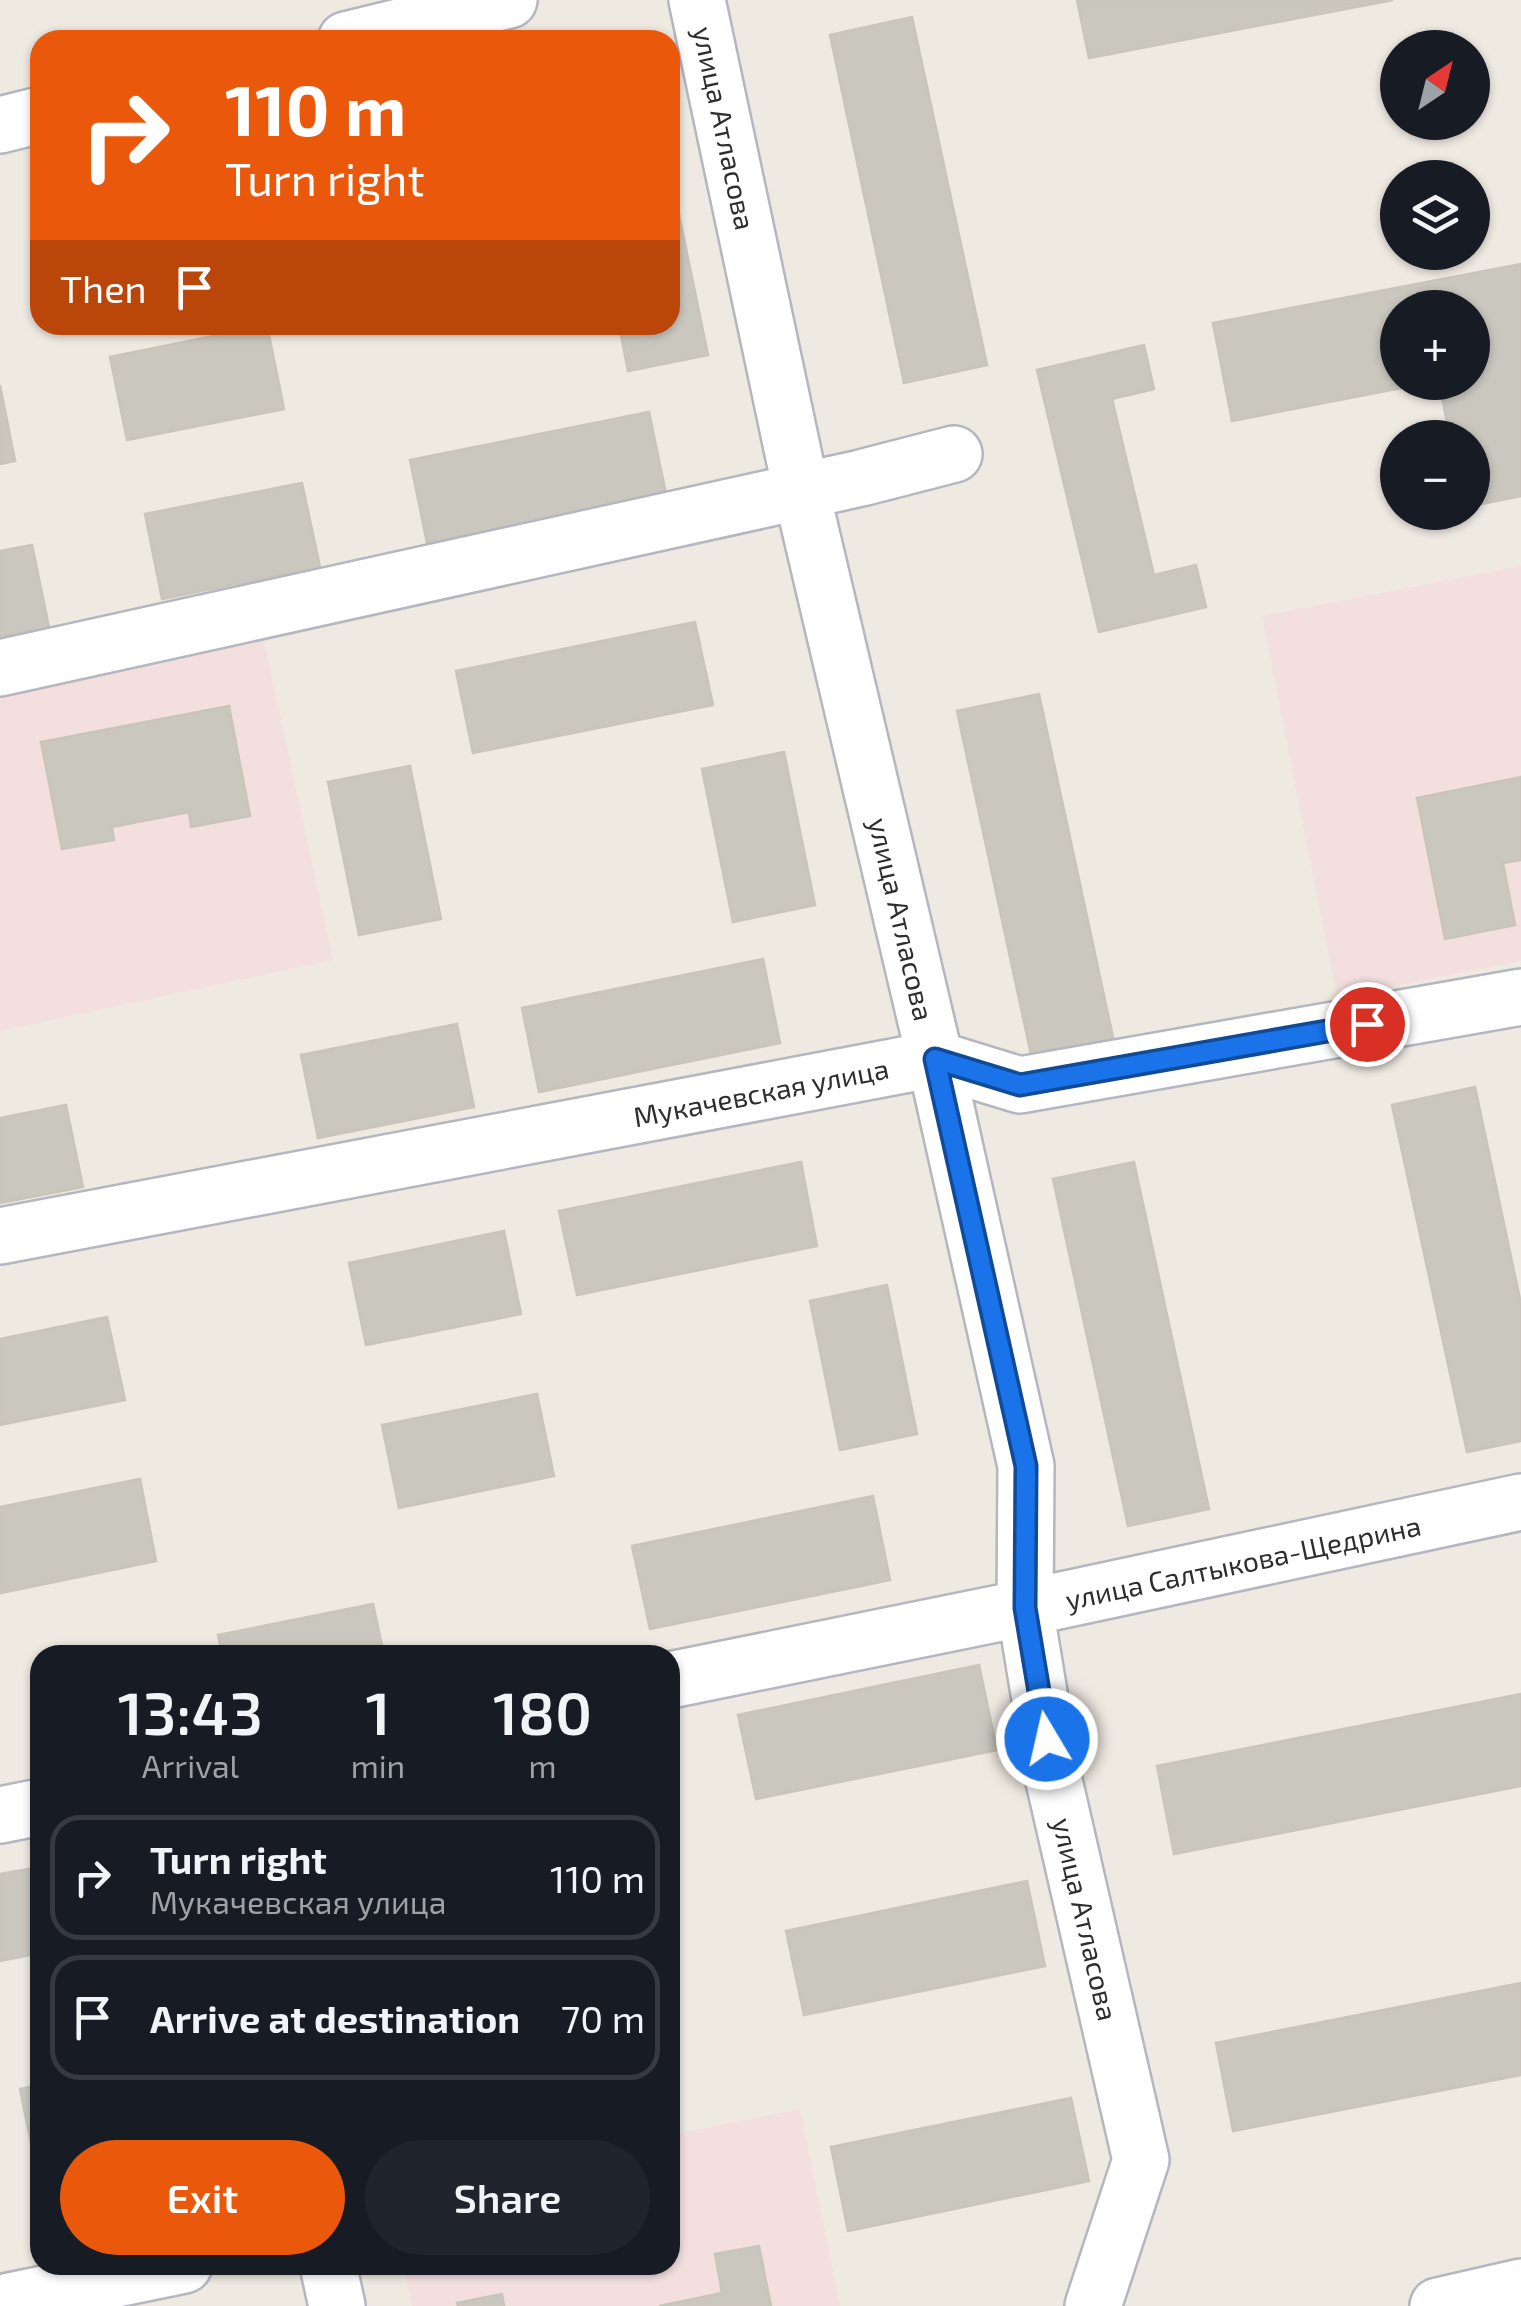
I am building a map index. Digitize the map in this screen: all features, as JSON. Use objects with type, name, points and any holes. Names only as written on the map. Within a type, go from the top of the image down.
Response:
[{"type":"street","points":[[387,30],[509,0]]},
{"type":"street","name":"улица Атласова","points":[[698,0],[801,490],[1026,1466],[1025,1608],[1052,1772],[1141,2160],[1093,2306]]},
{"type":"street","points":[[0,125],[30,118]]},
{"type":"street","points":[[0,668],[954,454]]},
{"type":"street","name":"Мукачевская улица","points":[[0,1236],[935,1059],[1020,1085],[1521,996]]},
{"type":"street","name":"улица Салтыкова-Щедрина","points":[[680,1678],[1521,1502]]},
{"type":"street","points":[[0,1815],[30,1809]]},
{"type":"street","points":[[0,2303],[136,2275]]},
{"type":"street","points":[[330,2275],[337,2306]]},
{"type":"street","points":[[1438,2306],[1521,2287]]},
{"type":"shaded area","points":[[1521,566],[1521,961],[1337,997],[1262,616]]},
{"type":"shaded area","points":[[261,627],[333,960],[0,1031],[0,683]]},
{"type":"shaded area","points":[[800,2109],[840,2306],[412,2306],[405,2275],[680,2275],[680,2133]]},
{"type":"building","points":[[1077,0],[1393,0],[1089,58]]},
{"type":"building","points":[[912,17],[987,365],[904,383],[830,35]]},
{"type":"building","points":[[680,220],[708,355],[628,371],[621,335],[680,335]]},
{"type":"building","points":[[1521,264],[1521,496],[1490,502],[1490,420],[1446,420],[1443,400],[1490,400],[1490,290],[1385,290]]},
{"type":"building","points":[[1380,291],[1380,392],[1232,421],[1213,323]]},
{"type":"building","points":[[218,335],[269,335],[284,409],[127,440],[110,357]]},
{"type":"building","points":[[1144,345],[1154,389],[1112,399],[1154,575],[1196,565],[1206,607],[1099,632],[1037,370]]},
{"type":"building","points":[[0,385],[15,461],[0,464]]},
{"type":"building","points":[[649,412],[666,494],[427,543],[410,460]]},
{"type":"building","points":[[302,483],[320,567],[162,599],[145,514]]},
{"type":"building","points":[[32,545],[49,627],[0,636],[0,551]]},
{"type":"building","points":[[695,622],[713,705],[473,753],[456,671]]},
{"type":"building","points":[[1039,694],[1114,1042],[1032,1059],[957,711]]},
{"type":"building","points":[[229,706],[250,816],[191,827],[189,812],[112,827],[114,840],[62,849],[41,742]]},
{"type":"building","points":[[784,752],[815,905],[733,922],[702,769]]},
{"type":"building","points":[[410,766],[441,919],[359,935],[328,782]]},
{"type":"building","points":[[1521,777],[1521,860],[1503,863],[1515,925],[1445,939],[1417,798]]},
{"type":"building","points":[[763,959],[780,1043],[539,1092],[522,1008]]},
{"type":"building","points":[[457,1024],[474,1107],[318,1138],[301,1055]]},
{"type":"building","points":[[1475,1087],[1521,1304],[1521,1441],[1467,1452],[1392,1105]]},
{"type":"building","points":[[66,1105],[83,1187],[0,1203],[0,1118]]},
{"type":"building","points":[[801,1162],[817,1246],[577,1295],[559,1211]]},
{"type":"building","points":[[1134,1162],[1209,1509],[1128,1526],[1053,1179]]},
{"type":"building","points":[[504,1231],[521,1314],[366,1345],[349,1263]]},
{"type":"building","points":[[887,1285],[917,1434],[840,1450],[810,1301]]},
{"type":"building","points":[[107,1317],[125,1400],[0,1425],[0,1339]]},
{"type":"building","points":[[537,1394],[554,1476],[399,1508],[382,1425]]},
{"type":"building","points":[[140,1479],[156,1561],[1,1593],[0,1507]]},
{"type":"building","points":[[873,1496],[890,1580],[650,1629],[632,1546]]},
{"type":"building","points":[[373,1604],[382,1645],[220,1645],[218,1635]]},
{"type":"building","points":[[979,1665],[997,1750],[756,1799],[738,1715]]},
{"type":"building","points":[[1521,1694],[1521,1786],[1174,1854],[1157,1766]]},
{"type":"building","points":[[30,1869],[30,1955],[0,1961],[0,1874]]},
{"type":"building","points":[[1027,1881],[1045,1966],[804,2015],[786,1931]]},
{"type":"building","points":[[1521,1983],[1521,2075],[1233,2131],[1216,2043]]},
{"type":"building","points":[[30,2087],[30,2138],[20,2089]]},
{"type":"building","points":[[1071,2098],[1089,2181],[848,2231],[831,2147]]},
{"type":"building","points":[[759,2246],[771,2306],[659,2306],[722,2293],[715,2254]]},
{"type":"building","points":[[502,2294],[504,2306],[457,2303]]},
{"type":"route","points":[[1047,1739],[1025,1608],[1026,1466],[935,1059],[1020,1085],[1367,1024]]}]
